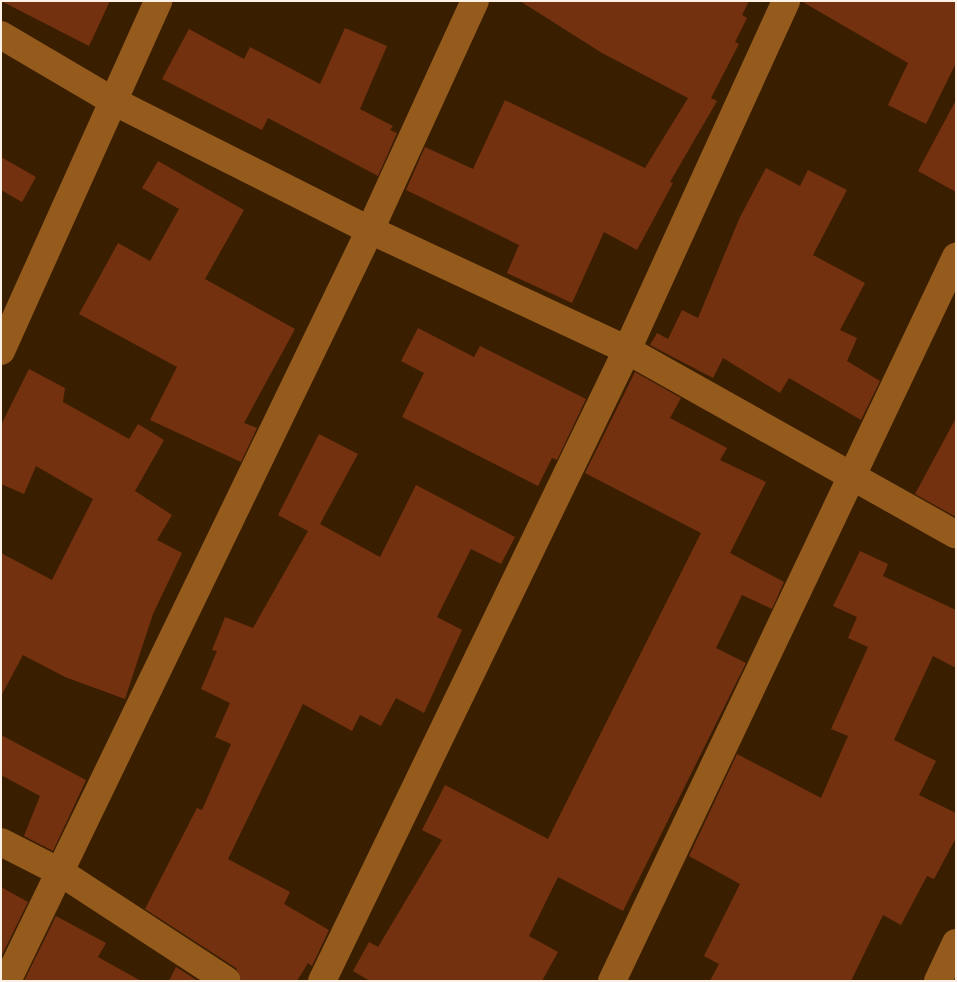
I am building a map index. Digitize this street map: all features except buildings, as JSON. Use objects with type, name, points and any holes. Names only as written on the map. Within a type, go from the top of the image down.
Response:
[{"type":"street","points":[[1,351],[158,1]]},
{"type":"street","points":[[7,981],[370,230],[475,1]]},
{"type":"street","points":[[322,981],[627,350],[786,1]]},
{"type":"street","points":[[1,35],[113,101],[370,230],[627,350],[956,535]]},
{"type":"street","points":[[612,981],[956,257]]},
{"type":"street","points":[[1,842],[60,872],[228,981]]},
{"type":"street","points":[[938,981],[956,943]]}]
